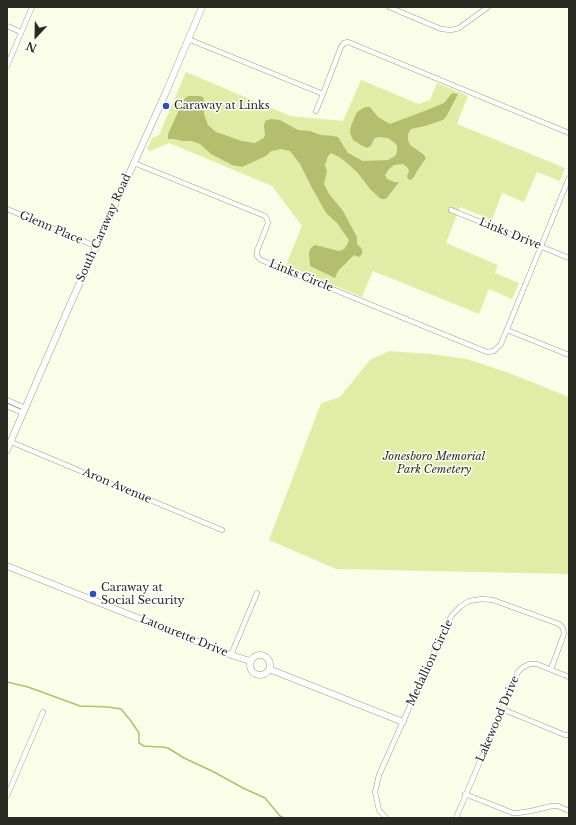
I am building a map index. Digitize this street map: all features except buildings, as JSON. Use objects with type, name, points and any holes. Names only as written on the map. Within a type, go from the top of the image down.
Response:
[{"type":"street","points":[[7,66],[32,7]]},
{"type":"street","name":"South Caraway Road","points":[[7,450],[95,246],[166,92],[202,7]]},
{"type":"street","points":[[389,7],[441,29],[451,30],[459,28],[488,7]]},
{"type":"street","points":[[7,26],[22,32]]},
{"type":"street","points":[[188,39],[323,94]]},
{"type":"street","points":[[316,111],[341,47],[344,43],[348,42],[569,133]]},
{"type":"street","name":"Links Circle","points":[[134,163],[265,216],[268,223],[256,251],[257,256],[261,260],[486,352],[494,351],[501,344],[569,178]]},
{"type":"street","name":"Glenn Place","points":[[7,209],[95,246]]},
{"type":"street","name":"Links Drive","points":[[451,210],[569,258]]},
{"type":"street","points":[[507,330],[569,355]]},
{"type":"street","points":[[7,400],[24,410]]},
{"type":"street","points":[[7,406],[24,410]]},
{"type":"street","name":"Aron Avenue","points":[[11,442],[222,530]]},
{"type":"street","name":"Latourette Drive","points":[[7,566],[231,655],[250,661]]},
{"type":"street","points":[[231,655],[257,593]]},
{"type":"street","name":"Medallion Circle","points":[[386,818],[380,810],[375,792],[379,775],[452,615],[461,606],[469,601],[482,599],[492,600],[559,624],[563,628],[564,634],[551,669]]},
{"type":"street","points":[[262,655],[270,662],[269,669],[264,674],[257,675],[250,668],[250,661],[255,656],[262,655]]},
{"type":"street","name":"Lakewood Drive","points":[[456,818],[518,672],[529,664],[537,664],[569,677]]},
{"type":"street","points":[[269,669],[403,722]]},
{"type":"street","points":[[502,709],[565,735],[569,735]]},
{"type":"street","points":[[7,796],[43,712]]},
{"type":"street","points":[[465,794],[513,813],[522,813],[552,806],[558,806],[569,811]]},
{"type":"green space","points":[[186,72],[290,116],[343,121],[361,80],[419,104],[430,100],[437,83],[468,96],[457,124],[565,168],[560,181],[537,172],[524,202],[502,193],[492,220],[460,207],[446,243],[498,265],[495,273],[519,283],[512,299],[489,289],[479,314],[373,271],[362,297],[286,265],[302,226],[272,186],[169,143],[150,151],[147,149],[152,138],[159,135]]},
{"type":"green space","name":"Jonesboro Memorial Park Cemetery","points":[[389,351],[431,354],[467,359],[509,373],[569,397],[569,574],[336,569],[269,540],[321,403],[340,397],[370,360]]},
{"type":"shaded area","points":[[452,93],[458,94],[443,120],[411,129],[408,134],[410,145],[423,154],[426,158],[411,180],[408,179],[407,176],[409,172],[408,168],[403,164],[394,165],[389,169],[385,175],[387,179],[394,182],[399,182],[386,199],[381,199],[371,190],[357,172],[341,158],[331,153],[328,156],[325,165],[327,171],[324,184],[329,194],[343,211],[357,237],[357,244],[362,249],[362,254],[359,257],[354,255],[338,271],[335,278],[310,266],[309,252],[315,245],[339,251],[344,249],[349,240],[337,223],[326,213],[300,164],[290,151],[281,149],[271,151],[266,156],[242,167],[232,165],[211,154],[200,144],[192,141],[168,139],[168,134],[184,99],[188,96],[199,96],[203,97],[204,114],[208,125],[216,132],[242,141],[255,143],[264,138],[265,121],[271,119],[280,120],[298,130],[338,137],[348,153],[363,161],[388,160],[395,156],[397,146],[388,138],[378,137],[374,139],[371,146],[367,148],[353,140],[350,133],[351,126],[357,112],[365,107],[370,107],[378,117],[390,124],[444,103]]},
{"type":"waterway","points":[[7,682],[28,687],[80,706],[121,709],[139,733],[139,743],[144,746],[168,748],[184,758],[265,798],[280,816],[284,818]]},
{"type":"place","name":"Caraway at Links","points":[[166,106]]},
{"type":"place","name":"Caraway at Social Security","points":[[93,594]]}]
